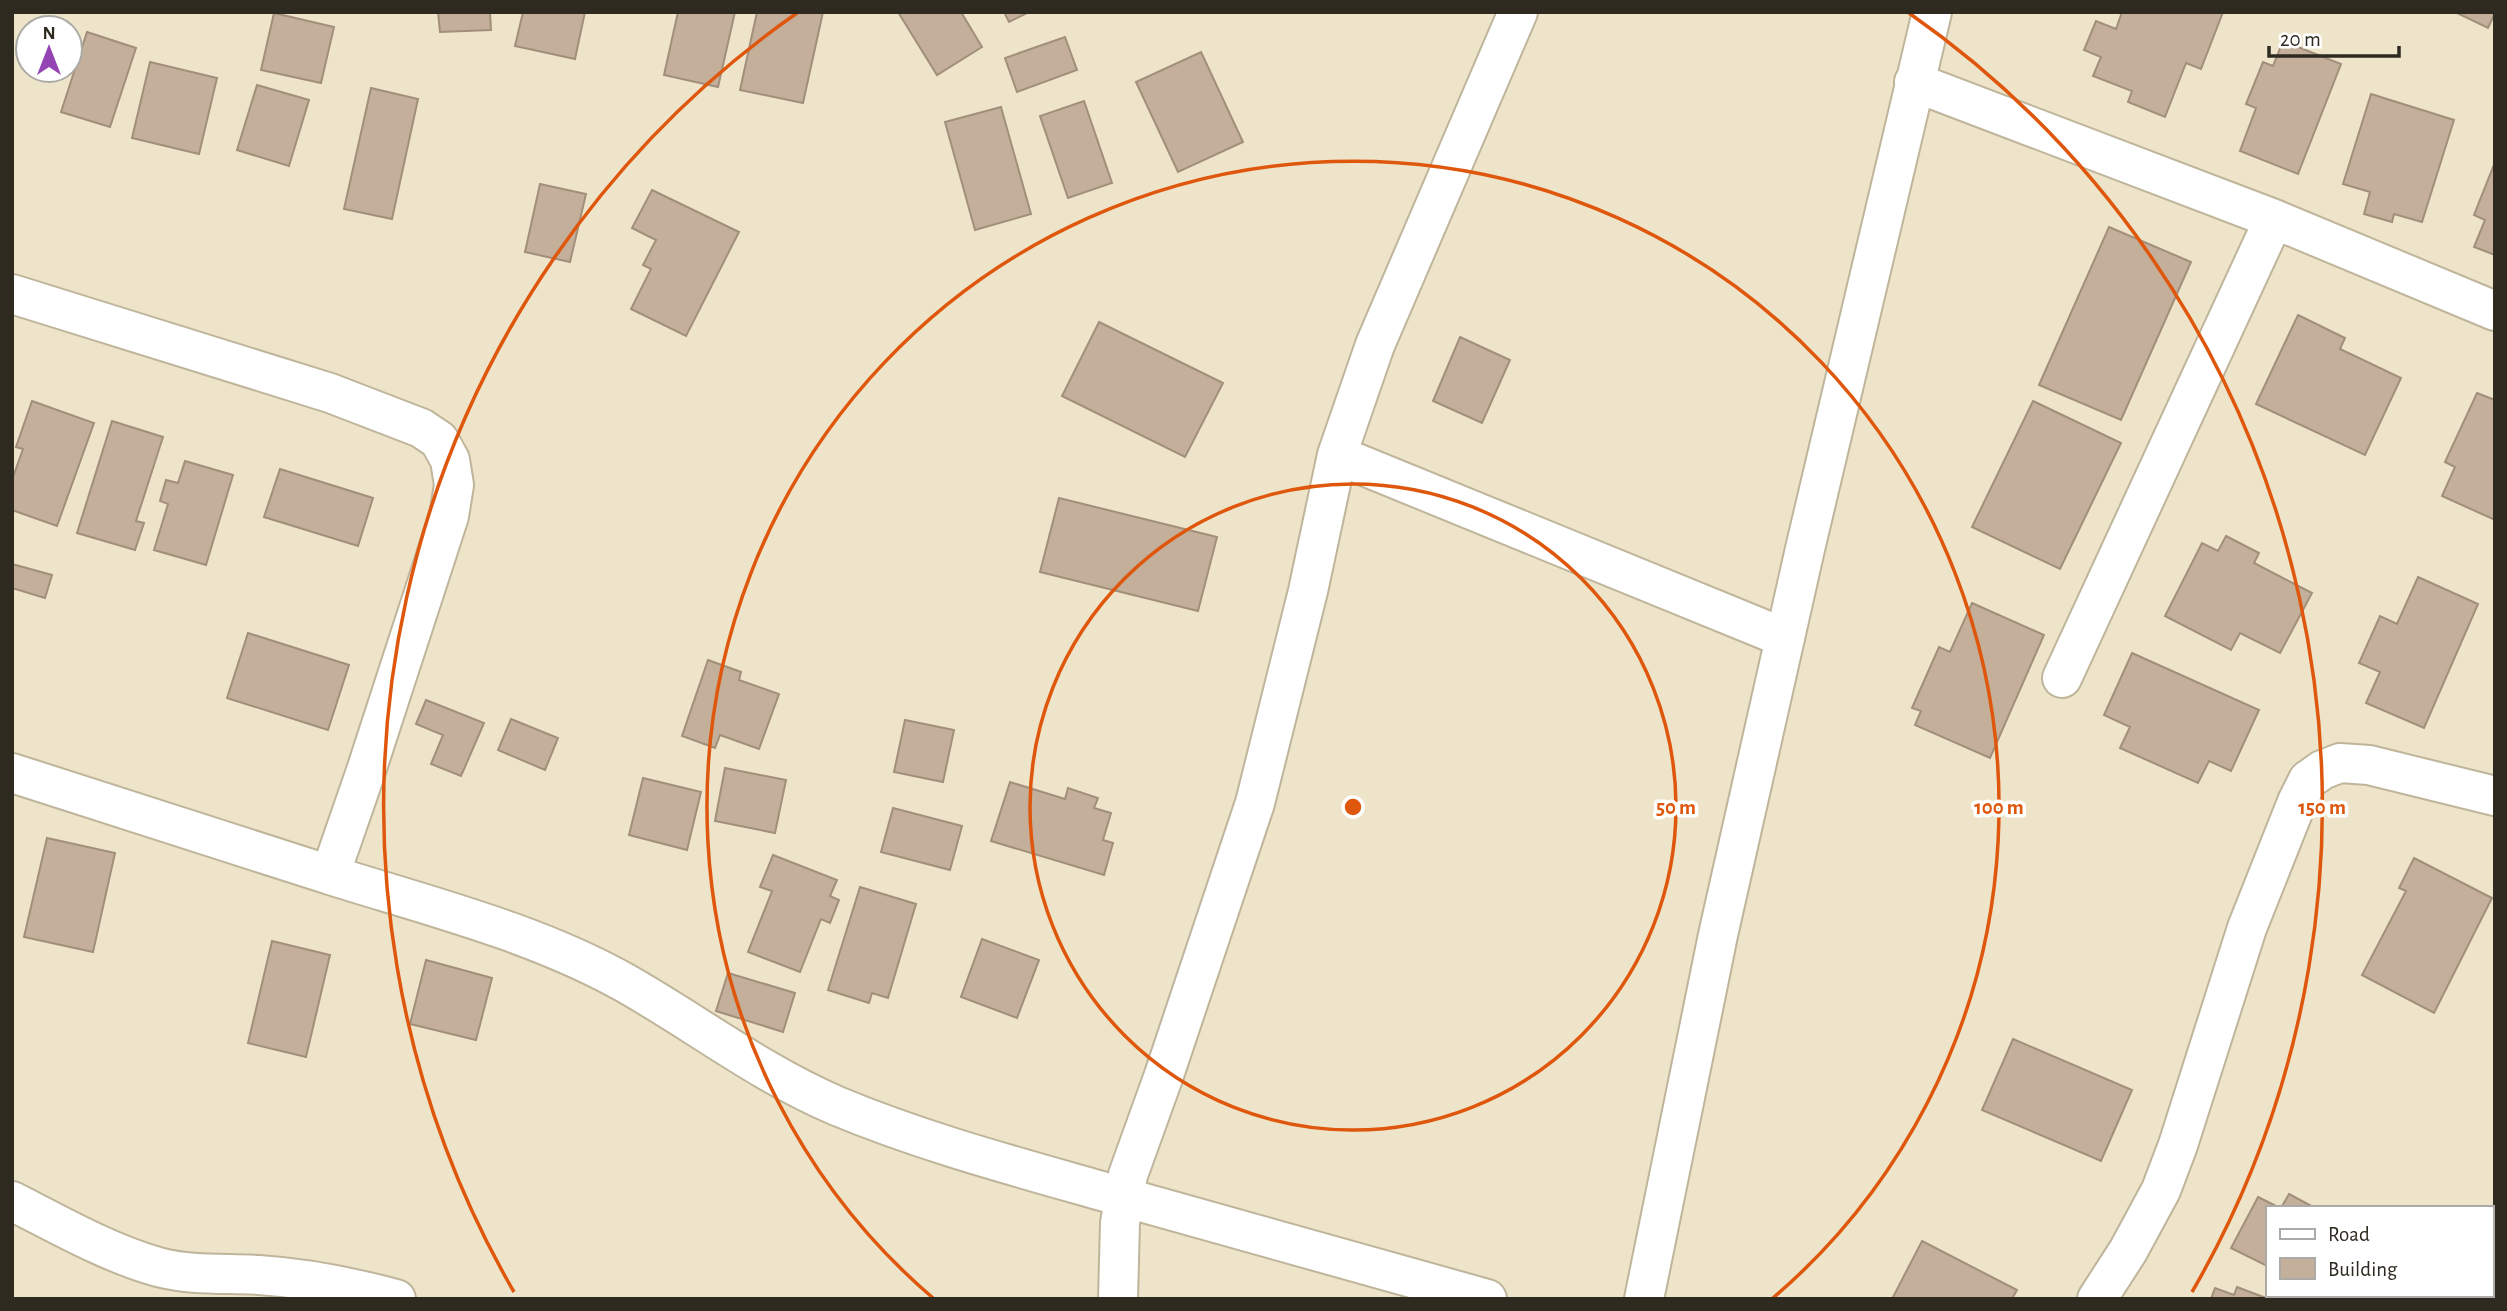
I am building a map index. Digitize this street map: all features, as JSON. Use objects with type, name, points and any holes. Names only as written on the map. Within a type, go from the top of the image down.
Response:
[{"type":"street","points":[[1118,1299],[1120,1223],[1128,1175],[1255,803],[1305,604],[1337,455],[1375,345],[1518,12]]},
{"type":"street","points":[[1644,1299],[1718,935],[1932,12]]},
{"type":"street","points":[[1914,82],[2274,219],[2495,311]]},
{"type":"street","points":[[2062,678],[2274,219]]},
{"type":"street","points":[[12,294],[330,393],[421,428],[439,440],[450,460],[454,485],[449,516],[330,875]]},
{"type":"street","points":[[1337,455],[1785,638]]},
{"type":"street","points":[[2097,1299],[2128,1251],[2161,1190],[2185,1124],[2247,928],[2308,780],[2322,770],[2340,763],[2369,765],[2495,796]]},
{"type":"street","points":[[12,773],[451,912],[579,960],[627,984],[760,1068],[839,1107],[954,1147],[1487,1299]]},
{"type":"street","points":[[12,1201],[131,1258],[159,1267],[191,1273],[260,1275],[307,1280],[396,1299]]},
{"type":"building","points":[[438,12],[490,12],[491,30],[440,32]]},
{"type":"building","points":[[523,12],[585,12],[575,59],[515,46]]},
{"type":"building","points":[[678,12],[735,12],[718,87],[664,75]]},
{"type":"building","points":[[757,12],[823,12],[803,103],[740,90]]},
{"type":"building","points":[[898,12],[961,12],[982,47],[937,75]]},
{"type":"building","points":[[1004,12],[1029,12],[1009,22]]},
{"type":"building","points":[[2122,12],[2223,12],[2201,69],[2186,63],[2165,117],[2128,102],[2132,91],[2093,76],[2101,57],[2084,50],[2096,21],[2116,29]]},
{"type":"building","points":[[2455,12],[2495,12],[2495,13],[2488,28]]},
{"type":"building","points":[[274,13],[334,27],[321,83],[261,70]]},
{"type":"building","points":[[87,32],[136,48],[110,127],[61,112],[70,84],[84,84],[84,41]]},
{"type":"building","points":[[1065,37],[1077,70],[1017,92],[1005,58]]},
{"type":"building","points":[[2283,41],[2341,64],[2298,174],[2240,151],[2256,108],[2246,104],[2263,62],[2273,66]]},
{"type":"building","points":[[1201,52],[1243,142],[1178,172],[1136,82]]},
{"type":"building","points":[[150,62],[217,78],[199,154],[132,138]]},
{"type":"building","points":[[257,85],[309,100],[289,166],[237,150]]},
{"type":"building","points":[[371,88],[418,99],[392,219],[344,209]]},
{"type":"building","points":[[2371,94],[2454,120],[2422,222],[2394,214],[2392,222],[2364,214],[2370,192],[2343,184]]},
{"type":"building","points":[[1084,101],[1112,183],[1068,198],[1040,116]]},
{"type":"building","points":[[1001,107],[1031,214],[975,230],[945,122]]},
{"type":"building","points":[[2495,162],[2495,255],[2474,247],[2485,220],[2474,215]]},
{"type":"building","points":[[540,184],[586,194],[570,262],[525,252]]},
{"type":"building","points":[[652,190],[739,232],[686,336],[631,309],[651,269],[643,265],[656,240],[632,228]]},
{"type":"building","points":[[2109,227],[2191,262],[2121,420],[2039,385]]},
{"type":"building","points":[[2298,315],[2345,338],[2340,349],[2401,378],[2365,455],[2256,404]]},
{"type":"building","points":[[1099,322],[1223,383],[1185,457],[1062,396]]},
{"type":"building","points":[[1460,337],[1510,360],[1482,423],[1433,401]]},
{"type":"building","points":[[2477,393],[2495,400],[2495,520],[2442,496],[2455,467],[2445,462]]},
{"type":"building","points":[[32,401],[94,423],[57,526],[12,510],[12,480],[23,449],[16,447]]},
{"type":"building","points":[[2033,401],[2121,443],[2060,569],[1972,527]]},
{"type":"building","points":[[112,421],[163,437],[136,521],[144,523],[135,550],[77,533]]},
{"type":"building","points":[[185,461],[233,475],[206,565],[154,550],[168,504],[160,501],[166,480],[178,483]]},
{"type":"building","points":[[280,469],[373,498],[358,546],[264,517]]},
{"type":"building","points":[[1059,498],[1217,537],[1198,611],[1040,572]]},
{"type":"building","points":[[2226,536],[2259,553],[2254,563],[2312,593],[2280,653],[2240,633],[2231,650],[2165,616],[2202,543],[2218,551]]},
{"type":"building","points":[[12,564],[52,575],[45,598],[12,588]]},
{"type":"building","points":[[2418,577],[2478,604],[2424,728],[2366,703],[2380,672],[2359,663],[2380,616],[2397,624]]},
{"type":"building","points":[[1972,603],[2044,635],[1990,758],[1915,725],[1921,711],[1912,708],[1939,647],[1950,652]]},
{"type":"building","points":[[248,633],[349,665],[328,730],[227,698]]},
{"type":"building","points":[[2132,653],[2259,710],[2231,771],[2209,761],[2198,783],[2120,748],[2130,727],[2104,715]]},
{"type":"building","points":[[708,660],[741,672],[739,680],[779,694],[759,749],[720,735],[715,748],[682,736]]},
{"type":"building","points":[[426,700],[484,723],[461,776],[431,764],[443,735],[416,724]]},
{"type":"building","points":[[511,719],[558,738],[545,770],[498,750]]},
{"type":"building","points":[[905,720],[954,730],[943,782],[894,772]]},
{"type":"building","points":[[725,768],[786,780],[775,833],[715,821]]},
{"type":"building","points":[[643,778],[701,792],[687,850],[629,835]]},
{"type":"building","points":[[1010,782],[1065,799],[1068,788],[1098,798],[1094,808],[1111,813],[1103,840],[1113,843],[1104,875],[991,841]]},
{"type":"building","points":[[893,808],[962,826],[950,870],[881,852]]},
{"type":"building","points":[[47,838],[115,853],[93,952],[24,937]]},
{"type":"building","points":[[773,855],[837,880],[830,896],[839,900],[830,923],[821,919],[800,972],[748,952],[772,891],[760,887]]},
{"type":"building","points":[[2414,858],[2492,898],[2434,1013],[2362,975],[2406,891],[2399,888]]},
{"type":"building","points":[[860,887],[916,904],[888,998],[872,993],[869,1003],[828,990]]},
{"type":"building","points":[[982,939],[1039,960],[1017,1018],[961,997]]},
{"type":"building","points":[[272,941],[330,955],[306,1057],[248,1043]]},
{"type":"building","points":[[426,960],[492,978],[476,1040],[410,1024]]},
{"type":"building","points":[[728,973],[795,993],[783,1032],[716,1011]]},
{"type":"building","points":[[2013,1039],[2132,1090],[2101,1161],[1982,1110]]},
{"type":"building","points":[[2289,1194],[2311,1206],[2282,1206]]},
{"type":"building","points":[[2258,1197],[2276,1206],[2266,1206],[2266,1266],[2231,1248]]},
{"type":"building","points":[[1922,1241],[2017,1290],[2012,1299],[1892,1299]]},
{"type":"building","points":[[2237,1287],[2266,1298],[2211,1299],[2215,1288],[2234,1295]]}]
